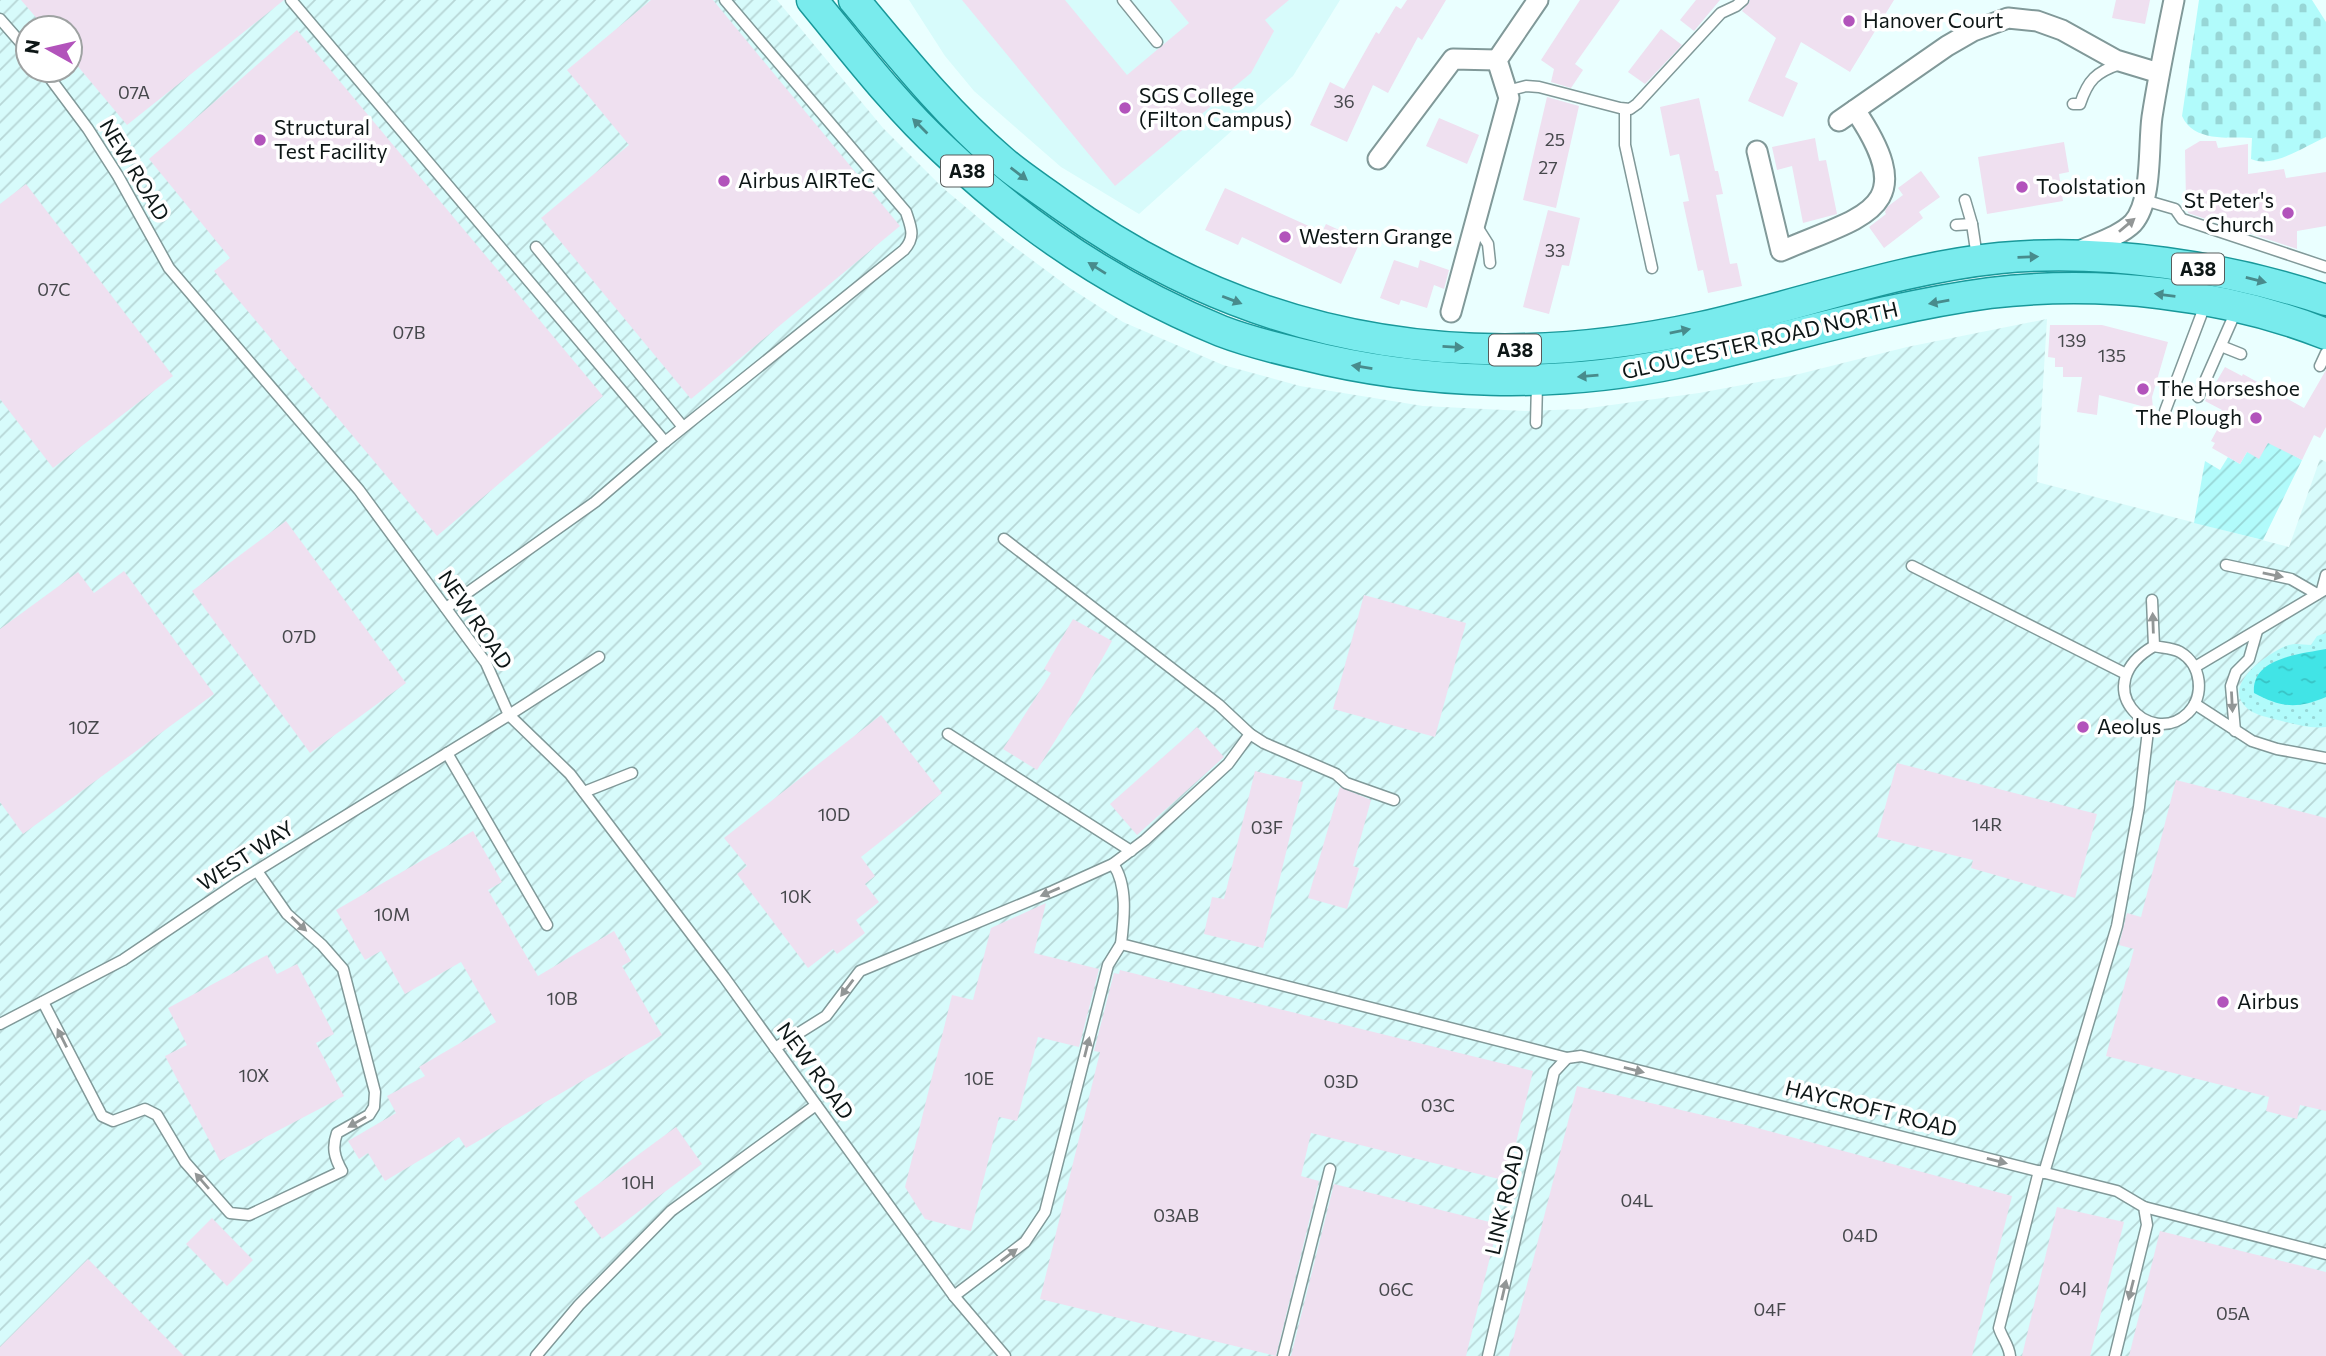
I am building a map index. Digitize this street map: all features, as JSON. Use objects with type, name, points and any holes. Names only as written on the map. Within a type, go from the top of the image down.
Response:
[{"type":"main road","name":"GLOUCESTER ROAD NORTH","points":[[812,0],[914,121],[973,177],[1026,220],[1156,302],[1225,333],[1329,361],[1424,375],[1538,380],[1600,375],[1677,363],[1869,316],[1992,293],[2065,289],[2111,290],[2206,301],[2278,317],[2326,334]]},
{"type":"main road","name":"GLOUCESTER ROAD NORTH","points":[[854,0],[925,83],[993,152],[1086,222],[1170,272],[1229,300],[1291,321],[1342,334],[1377,341],[1445,347],[1537,350],[1580,346],[1702,327],[1899,277],[2002,258],[2067,256],[2158,264],[2239,276],[2326,300]]},
{"type":"street","points":[[1497,60],[1538,0]]},
{"type":"street","points":[[2067,256],[2126,228],[2134,222],[2144,200],[2151,121],[2174,0]]},
{"type":"street","points":[[1757,151],[1780,251],[1858,218],[1880,200],[1885,179],[1884,163],[1869,130],[1847,115],[1973,31],[2008,18],[2037,21],[2062,30],[2096,50],[2124,62],[2159,73]]},
{"type":"street","points":[[1378,159],[1452,59],[1497,60]]},
{"type":"street","points":[[1451,312],[1509,98],[1497,60]]},
{"type":"lane","points":[[291,0],[665,442]]},
{"type":"lane","points":[[446,608],[595,502],[911,243],[912,231],[906,212],[725,0]]},
{"type":"lane","points":[[1123,0],[1157,42]]},
{"type":"lane","points":[[1507,91],[1532,86],[1630,109],[1721,13],[1743,0]]},
{"type":"lane","points":[[0,19],[14,35]]},
{"type":"lane","points":[[2073,104],[2080,104],[2086,88],[2101,70],[2124,62]]},
{"type":"lane","name":"NEW ROAD","points":[[54,84],[118,176],[169,268],[359,489],[486,663],[509,715],[570,774],[584,792],[775,1048],[954,1296],[1005,1356]]},
{"type":"lane","points":[[1625,109],[1625,145],[1652,268]]},
{"type":"lane","points":[[1965,200],[1978,261]]},
{"type":"lane","points":[[2144,200],[2175,209],[2182,219],[2326,267]]},
{"type":"lane","points":[[1475,223],[1488,244],[1490,263]]},
{"type":"lane","points":[[1956,225],[1972,224]]},
{"type":"lane","points":[[536,247],[684,427]]},
{"type":"lane","points":[[2165,411],[2206,301]]},
{"type":"lane","points":[[2198,397],[2237,307]]},
{"type":"lane","points":[[2221,346],[2241,354]]},
{"type":"lane","points":[[2320,366],[2326,353]]},
{"type":"lane","points":[[1536,423],[1538,380]]},
{"type":"lane","points":[[1004,538],[1219,705],[1250,734],[1264,743],[1336,774],[1346,783],[1394,800]]},
{"type":"lane","points":[[2226,565],[2291,579],[2321,591]]},
{"type":"lane","points":[[1912,566],[2126,674]]},
{"type":"lane","points":[[2195,667],[2321,591],[2326,575]]},
{"type":"lane","points":[[2152,600],[2154,646]]},
{"type":"lane","points":[[2235,731],[2231,686],[2236,673],[2249,659],[2256,631]]},
{"type":"lane","points":[[2154,646],[2180,652],[2195,667],[2199,679],[2195,704],[2175,721],[2162,724],[2149,722],[2139,716],[2125,697],[2126,674],[2131,663],[2154,646]]},
{"type":"lane","name":"WEST WAY","points":[[0,1024],[123,960],[257,871],[599,657]]},
{"type":"lane","points":[[2195,704],[2252,741],[2277,749],[2326,758]]},
{"type":"lane","points":[[2010,1356],[2008,1345],[2002,1339],[1999,1328],[2042,1172],[2117,926],[2138,807],[2149,722]]},
{"type":"lane","points":[[948,734],[1131,851]]},
{"type":"lane","points":[[775,1048],[826,1016],[860,971],[1113,864],[1228,764],[1250,734]]},
{"type":"lane","points":[[447,754],[547,925]]},
{"type":"lane","points":[[584,792],[632,773]]},
{"type":"lane","points":[[954,1296],[1025,1242],[1045,1212],[1108,965],[1121,943],[1122,895],[1118,871],[1113,864]]},
{"type":"lane","points":[[43,1002],[102,1116],[113,1121],[145,1109],[157,1115],[185,1162],[230,1213],[249,1215],[342,1171],[336,1160],[333,1144],[337,1133],[369,1115],[374,1107],[375,1092],[343,969],[288,914],[257,871]]},
{"type":"lane","name":"HAYCROFT ROAD","points":[[1121,943],[1567,1058],[1581,1056],[2117,1191],[2144,1207],[2326,1254]]},
{"type":"lane","name":"LINK ROAD","points":[[1488,1356],[1554,1072],[1567,1058]]},
{"type":"lane","points":[[536,1356],[579,1305],[671,1211],[816,1105]]},
{"type":"lane","points":[[1283,1356],[1330,1169]]},
{"type":"lane","points":[[2115,1356],[2147,1225],[2144,1207]]},
{"type":"shaded area","name":"Airbus","points":[[0,0],[777,0],[883,128],[943,188],[1005,240],[1070,288],[1123,322],[1223,365],[1300,386],[1423,406],[1525,411],[1582,409],[1699,393],[1791,376],[1907,347],[2047,319],[2037,482],[2289,547],[2320,459],[2326,462],[2326,1356],[0,1356]]},
{"type":"shaded area","name":"SGS College (Filton Campus)","points":[[909,0],[1340,0],[1293,76],[1139,214],[1061,167],[974,91],[945,56]]},
{"type":"green space","points":[[2199,0],[2312,0],[2326,22],[2326,137],[2279,159],[2260,161],[2251,159],[2252,138],[2212,136],[2194,130],[2187,124],[2182,116]]},
{"type":"green space","points":[[2269,441],[2302,460],[2263,540],[2194,523],[2205,461],[2220,470],[2228,457],[2240,464],[2247,452]]},
{"type":"green space","points":[[2326,633],[2326,727],[2302,726],[2265,717],[2244,705],[2239,696],[2240,687],[2252,669],[2281,648],[2292,644],[2311,645],[2317,636]]},
{"type":"water","points":[[2326,649],[2326,697],[2306,704],[2290,705],[2273,702],[2254,693],[2255,681],[2269,665],[2280,659]]},
{"type":"building","points":[[21,0],[284,0],[127,125],[84,74],[84,14],[33,14]]},
{"type":"building","name":"Airbus AIRTeC","points":[[651,0],[713,0],[900,226],[691,399],[541,218],[629,145],[567,70]]},
{"type":"building","points":[[962,0],[1065,0],[1127,75],[1189,23],[1170,0],[1289,0],[1265,20],[1274,31],[1251,73],[1115,186]]},
{"type":"building","points":[[1407,0],[1446,0],[1422,40],[1418,37],[1388,93],[1373,85],[1347,142],[1310,125],[1330,82],[1344,89],[1376,32],[1379,34],[1396,6],[1401,9]]},
{"type":"building","points":[[1580,0],[1620,0],[1575,64],[1583,70],[1571,88],[1551,82],[1554,69],[1541,60]]},
{"type":"building","points":[[1696,0],[1720,0],[1694,31],[1680,20]]},
{"type":"building","points":[[1750,0],[1894,0],[1850,72],[1801,42],[1785,77],[1798,83],[1783,117],[1748,101],[1776,38],[1742,11]]},
{"type":"building","points":[[2116,0],[2150,0],[2145,24],[2112,18]]},
{"type":"building","points":[[1661,29],[1682,45],[1645,84],[1628,72]]},
{"type":"building","points":[[297,30],[603,396],[437,536],[214,271],[230,258],[149,159]]},
{"type":"building","points":[[1547,97],[1579,106],[1556,208],[1523,200]]},
{"type":"building","points":[[1699,98],[1715,171],[1718,171],[1723,194],[1716,195],[1730,264],[1737,263],[1742,286],[1708,293],[1703,270],[1698,271],[1683,202],[1689,201],[1679,154],[1670,156],[1660,107]]},
{"type":"building","points":[[1439,118],[1479,135],[1467,164],[1426,146]]},
{"type":"building","points":[[1815,138],[1819,161],[1826,160],[1837,214],[1803,223],[1792,166],[1777,170],[1772,147]]},
{"type":"building","points":[[2200,141],[2216,141],[2218,148],[2248,144],[2248,174],[2284,169],[2286,178],[2326,172],[2326,226],[2297,231],[2297,249],[2188,213],[2185,150]]},
{"type":"building","name":"Toolstation","points":[[2064,142],[2069,172],[2059,174],[2063,201],[1987,214],[1978,157]]},
{"type":"building","points":[[1921,171],[1940,197],[1919,212],[1923,218],[1884,248],[1869,227],[1886,214],[1887,207],[1903,195],[1898,188]]},
{"type":"building","points":[[26,184],[173,376],[53,468],[0,399],[0,204]]},
{"type":"building","name":"Western Grange","points":[[1225,188],[1322,232],[1326,224],[1361,240],[1341,284],[1242,237],[1238,245],[1205,230]]},
{"type":"building","points":[[1548,210],[1580,218],[1569,266],[1562,265],[1549,314],[1523,307]]},
{"type":"building","points":[[1394,260],[1418,268],[1420,260],[1449,270],[1444,289],[1434,285],[1427,308],[1401,300],[1399,305],[1380,298]]},
{"type":"building","points":[[2050,325],[2102,325],[2168,342],[2152,397],[2153,409],[2099,395],[2097,415],[2077,412],[2082,377],[2063,377],[2063,367],[2055,367],[2055,358],[2048,357]]},
{"type":"building","name":"The Plough","points":[[2225,367],[2304,408],[2326,370],[2326,427],[2320,438],[2314,435],[2302,460],[2268,443],[2259,459],[2247,452],[2240,464],[2212,448],[2215,443],[2211,441],[2224,417],[2220,414],[2222,410],[2205,401]]},
{"type":"building","points":[[286,521],[406,683],[310,753],[192,591]]},
{"type":"building","points":[[124,571],[214,694],[23,834],[0,802],[0,629],[78,572],[94,593]]},
{"type":"building","points":[[1364,595],[1466,623],[1435,737],[1333,709]]},
{"type":"building","points":[[1073,619],[1112,641],[1037,770],[1003,749],[1051,673],[1044,669]]},
{"type":"building","points":[[881,715],[942,793],[861,857],[875,876],[865,884],[879,902],[856,920],[865,933],[837,954],[833,949],[808,968],[737,874],[747,866],[724,838]]},
{"type":"building","points":[[1197,727],[1224,757],[1137,835],[1110,804]]},
{"type":"building","points":[[1897,763],[2097,814],[2075,898],[1971,868],[1973,860],[1877,837]]},
{"type":"building","points":[[1255,771],[1303,782],[1263,948],[1204,934],[1212,897],[1224,899]]},
{"type":"building","name":"Airbus","points":[[2176,780],[2326,818],[2326,1111],[2300,1105],[2297,1119],[2266,1111],[2269,1097],[2106,1056],[2134,949],[2119,945],[2127,913],[2141,917]]},
{"type":"building","points":[[1340,787],[1371,800],[1353,866],[1359,868],[1347,909],[1308,898]]},
{"type":"building","points":[[473,831],[502,882],[488,890],[538,976],[614,931],[631,961],[622,966],[662,1035],[466,1148],[459,1137],[385,1181],[368,1153],[359,1159],[348,1141],[396,1113],[387,1096],[425,1076],[419,1067],[496,1022],[461,962],[405,994],[381,951],[365,960],[336,910]]},
{"type":"building","points":[[1046,903],[1034,953],[1099,969],[1079,1047],[1038,1037],[1017,1121],[999,1117],[971,1231],[925,1219],[905,1187],[952,995],[973,1000],[991,928]]},
{"type":"building","points":[[267,955],[277,974],[297,964],[334,1034],[316,1043],[344,1096],[220,1161],[165,1056],[187,1045],[168,1008]]},
{"type":"building","points":[[1120,970],[1533,1071],[1507,1181],[1311,1133],[1301,1176],[1319,1181],[1276,1356],[1040,1299],[1100,1052],[1094,1051],[1114,973],[1119,974]]},
{"type":"building","points":[[1577,1086],[1746,1125],[2012,1196],[1972,1356],[1509,1356]]},
{"type":"building","points":[[676,1127],[702,1164],[602,1239],[574,1202]]},
{"type":"building","points":[[1334,1184],[1498,1224],[1466,1356],[1291,1356]]},
{"type":"building","points":[[2057,1207],[2124,1222],[2090,1356],[2022,1356]]},
{"type":"building","points":[[212,1218],[253,1260],[227,1286],[186,1244]]},
{"type":"building","points":[[2160,1231],[2326,1272],[2326,1356],[2129,1356]]},
{"type":"building","points":[[88,1259],[184,1356],[0,1356],[0,1347]]},
{"type":"place","name":"Hanover Court","points":[[1849,21]]},
{"type":"place","name":"SGS College (Filton Campus)","points":[[1125,108]]},
{"type":"place","name":"Structural Test Facility","points":[[260,140]]},
{"type":"place","name":"Airbus AIRTeC","points":[[724,181]]},
{"type":"place","name":"Toolstation","points":[[2022,187]]},
{"type":"place","name":"St Peter's Church","points":[[2288,213]]},
{"type":"place","name":"Western Grange","points":[[1285,237]]},
{"type":"place","name":"The Horseshoe","points":[[2143,389]]},
{"type":"place","name":"The Plough","points":[[2256,418]]},
{"type":"place","name":"Aeolus","points":[[2083,727]]},
{"type":"place","name":"Airbus","points":[[2223,1002]]}]
